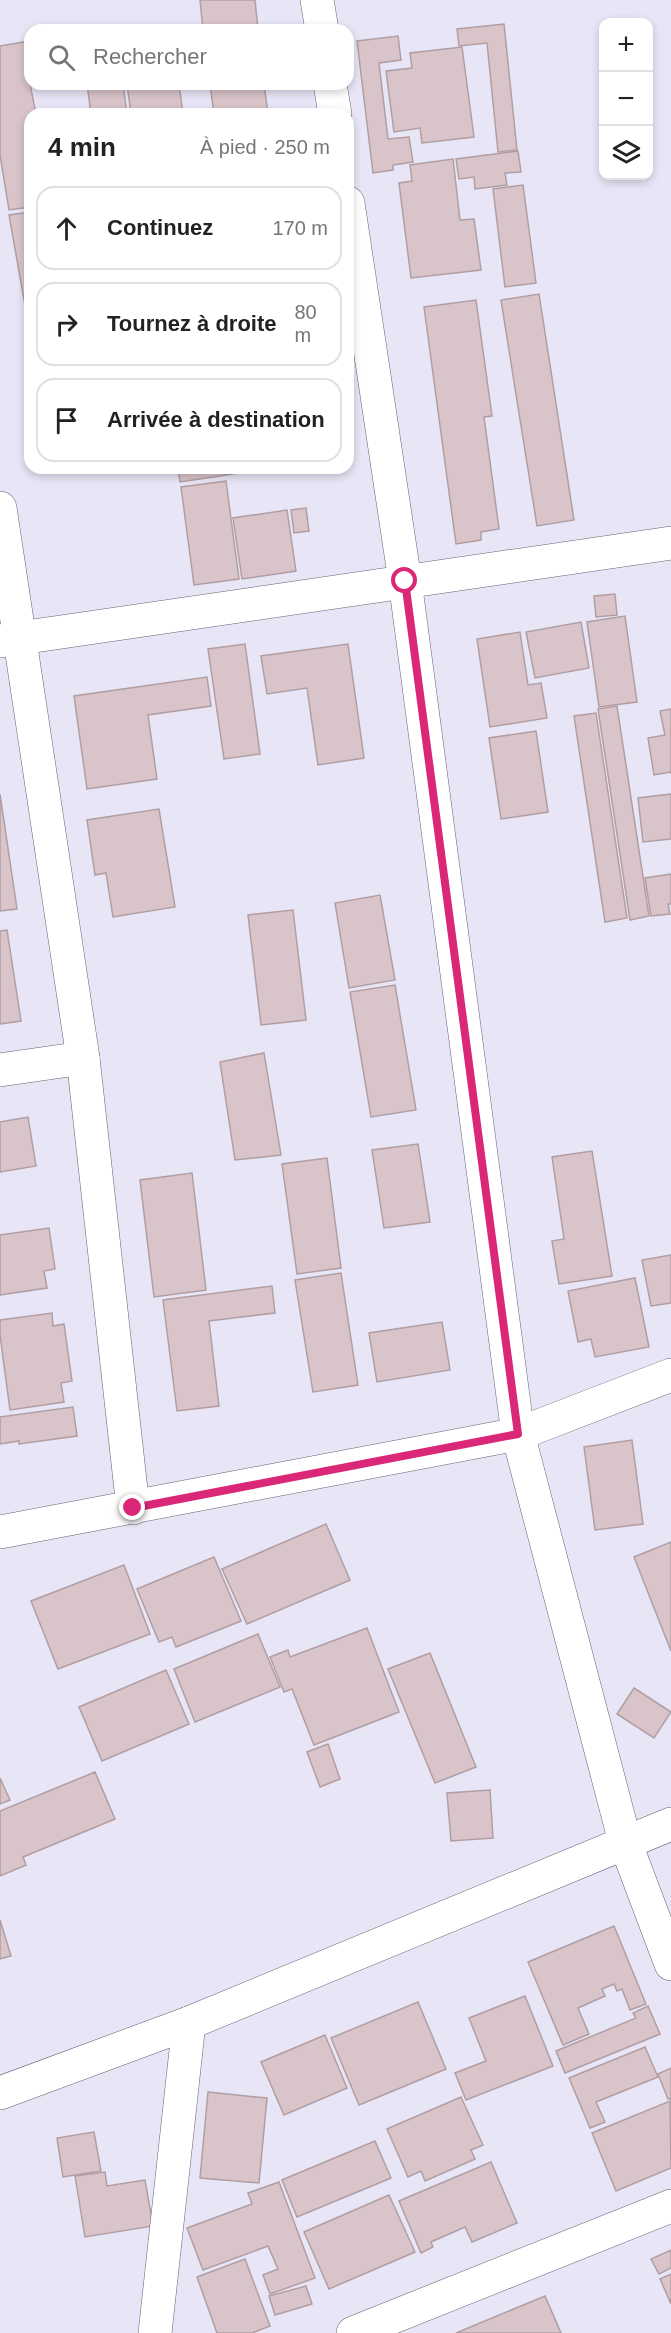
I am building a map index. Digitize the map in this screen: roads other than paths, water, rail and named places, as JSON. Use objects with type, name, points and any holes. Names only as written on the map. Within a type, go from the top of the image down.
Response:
[{"type":"street","points":[[317,0],[321,24]]},
{"type":"street","points":[[331,90],[333,108]]},
{"type":"street","points":[[354,243],[405,581],[518,1434],[625,1842],[671,1964]]},
{"type":"street","points":[[0,508],[9,640],[83,1058],[133,1508]]},
{"type":"street","points":[[9,640],[671,543]]},
{"type":"street","points":[[0,1070],[83,1058]]},
{"type":"street","points":[[0,1532],[518,1434],[671,1375]]},
{"type":"street","points":[[0,2093],[189,2023],[671,1824]]},
{"type":"street","points":[[155,2333],[189,2023]]},
{"type":"street","points":[[352,2333],[671,2206]]}]
